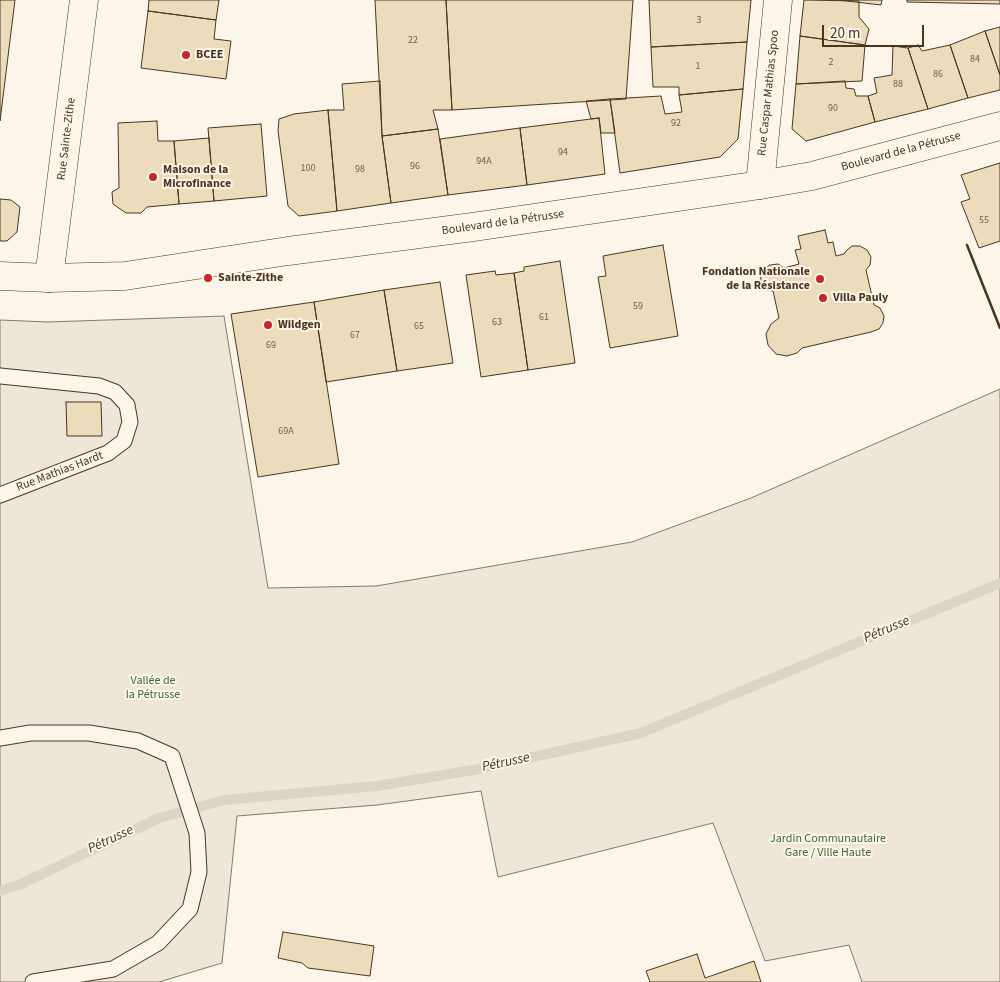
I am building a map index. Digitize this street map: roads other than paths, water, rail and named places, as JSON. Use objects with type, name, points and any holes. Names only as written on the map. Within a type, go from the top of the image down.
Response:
[{"type":"main road","name":"Rue Sainte-Zithe","points":[[49,278],[84,0]]},
{"type":"main road","name":"Rue Caspar Mathias Spoo","points":[[760,186],[778,0]]},
{"type":"main road","name":"Boulevard de la Pétrusse","points":[[0,276],[49,278],[125,276],[288,251],[760,186],[812,176],[1000,126]]},
{"type":"lane","name":"Rue Mathias Hardt","points":[[0,376],[99,386],[115,392],[127,405],[130,422],[124,441],[108,453],[0,495]]},
{"type":"lane","points":[[0,738],[30,733],[89,733],[138,741],[172,756],[182,792],[197,833],[199,872],[190,909],[158,943],[113,969],[33,982]]},
{"type":"waterway","name":"Pétrusse","points":[[0,891],[21,884],[159,818],[224,800],[377,786],[479,769],[641,733],[1000,583]]},
{"type":"place","name":"BCEE","points":[[186,55]]},
{"type":"place","name":"Maison de la Microfinance","points":[[153,177]]},
{"type":"place","name":"Sainte-Zithe","points":[[208,278]]},
{"type":"place","name":"Fondation Nationale de la Résistance","points":[[820,279]]},
{"type":"place","name":"Villa Pauly","points":[[823,298]]},
{"type":"place","name":"Wildgen","points":[[268,325]]},
{"type":"park label","name":"Vallée de la Pétrusse","points":[[153,688]]},
{"type":"park label","name":"Jardin Communautaire Gare / Ville Haute","points":[[828,846]]}]
